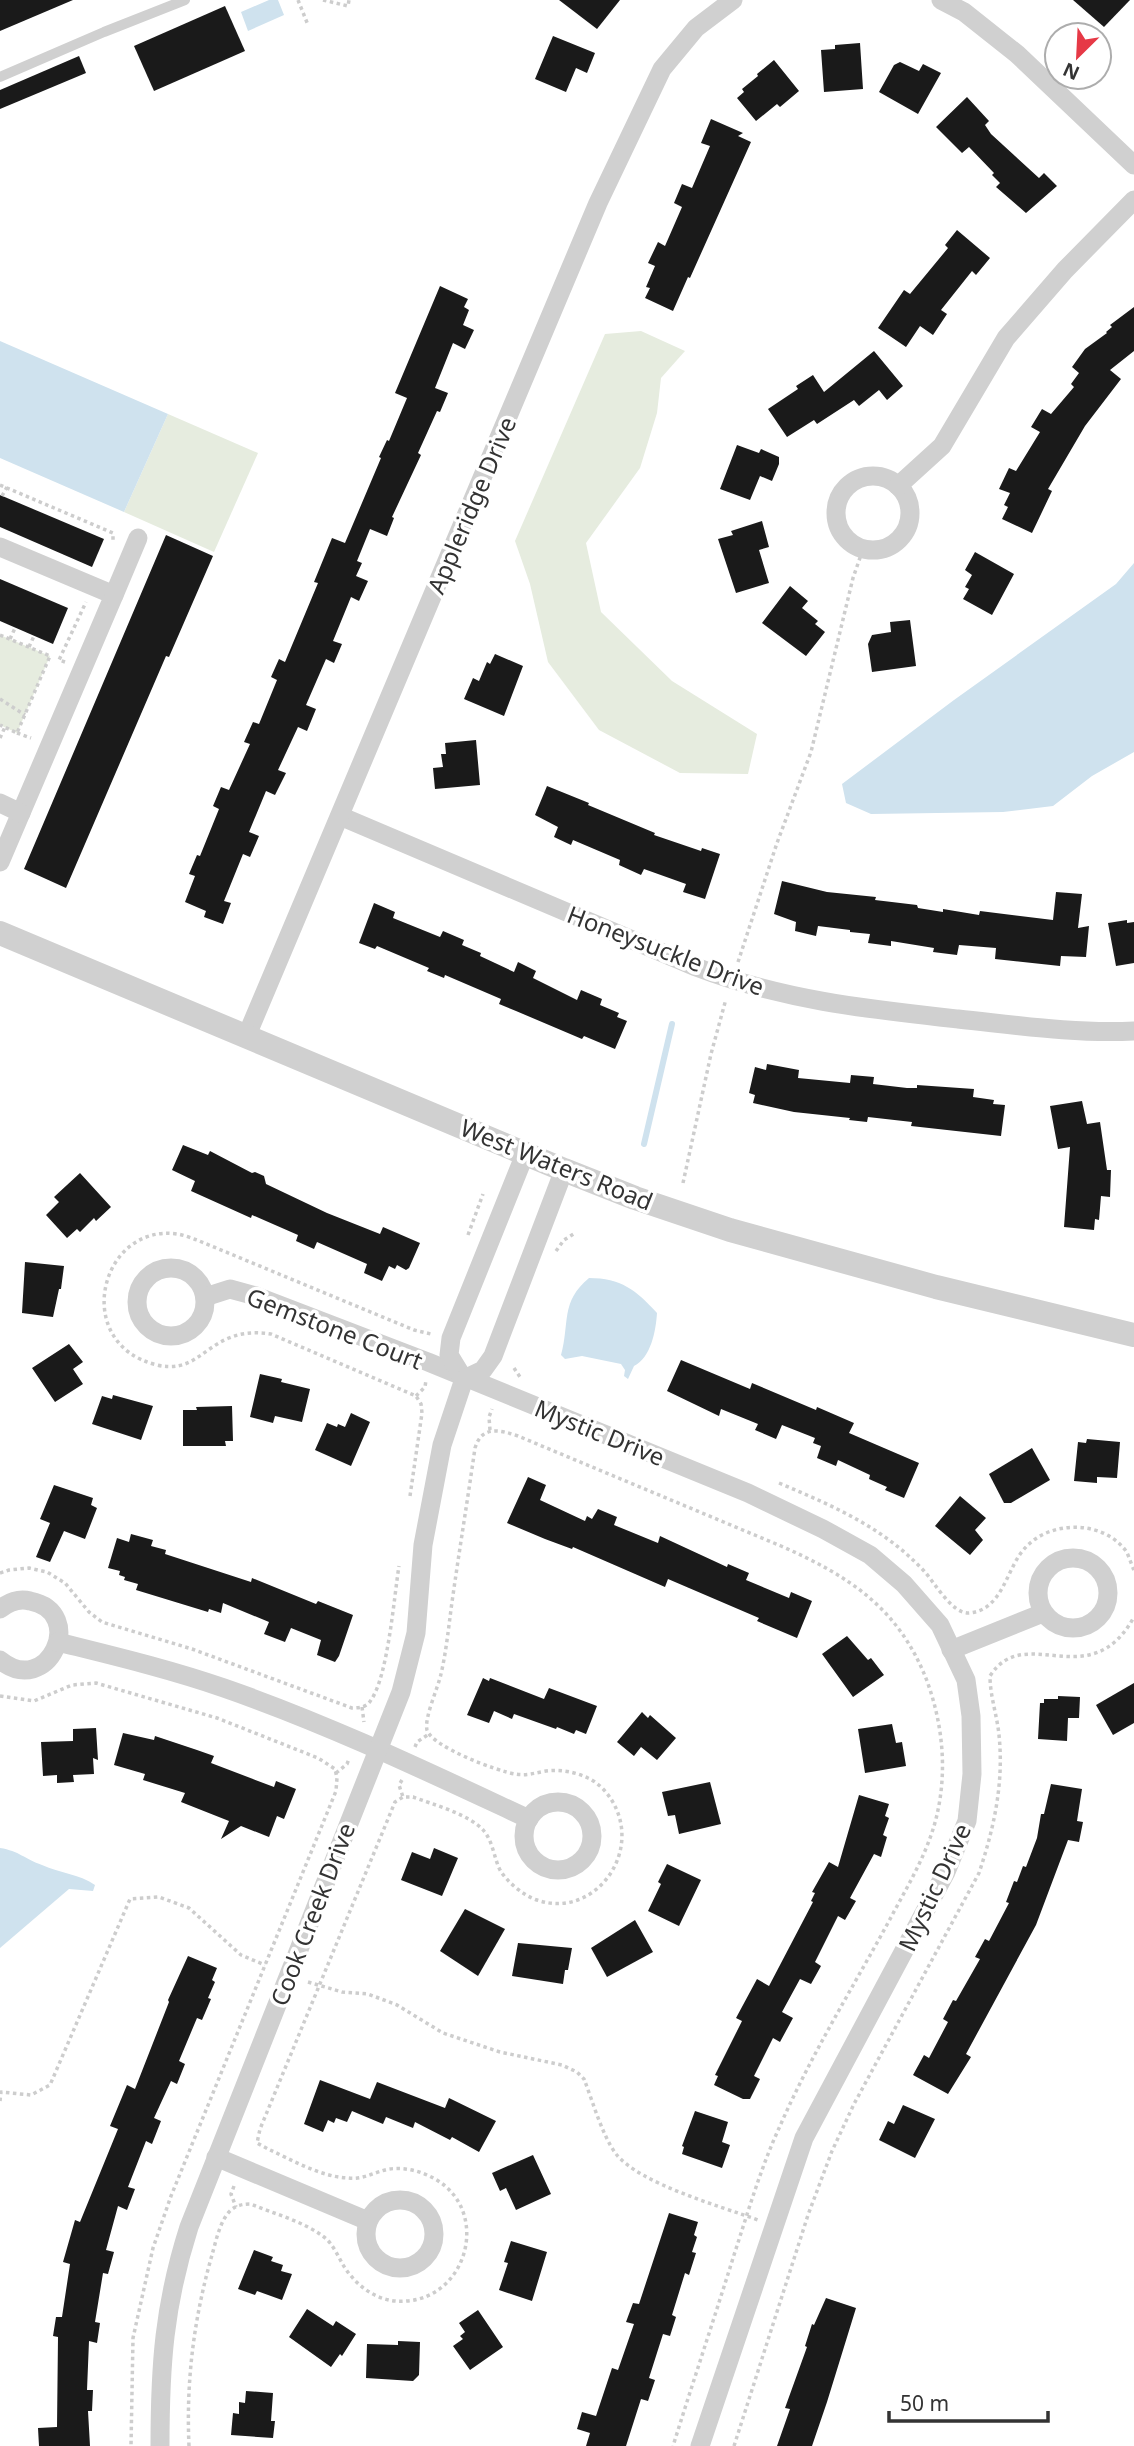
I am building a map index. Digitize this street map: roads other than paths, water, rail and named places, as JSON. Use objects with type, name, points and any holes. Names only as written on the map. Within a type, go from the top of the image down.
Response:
[{"type":"street","name":"Appleridge Drive","points":[[247,1035],[598,203],[662,68],[696,28],[733,0]]},
{"type":"street","points":[[942,0],[964,12],[1017,54],[1134,165]]},
{"type":"street","points":[[898,486],[942,446],[1006,338],[1065,270],[1134,200]]},
{"type":"street","points":[[868,476],[881,477],[898,486],[909,505],[910,517],[904,533],[894,543],[884,548],[863,549],[844,535],[837,524],[835,513],[838,499],[844,489],[855,480],[868,476]]},
{"type":"street","points":[[0,862],[138,538]]},
{"type":"street","points":[[0,547],[114,595]]},
{"type":"street","points":[[0,803],[21,813]]},
{"type":"street","name":"Honeysuckle Drive","points":[[340,816],[732,981],[779,993],[871,1009],[1041,1028],[1134,1031]]},
{"type":"street","name":"West Waters Road","points":[[2,931],[525,1154],[635,1198],[730,1230],[936,1287],[1134,1335]]},
{"type":"street","points":[[525,1154],[451,1338],[449,1355],[464,1379],[484,1370],[493,1356],[564,1170]]},
{"type":"street","name":"Gemstone Court","points":[[205,1297],[230,1289],[256,1296],[428,1362],[464,1379]]},
{"type":"street","name":"Mystic Drive","points":[[464,1379],[748,1493],[870,1555],[904,1584],[940,1625],[966,1680],[971,1716],[972,1774],[967,1821],[946,1872],[804,2138],[700,2446]]},
{"type":"street","name":"Cook Creek Drive","points":[[160,2446],[160,2377],[173,2281],[189,2227],[216,2157],[401,1692],[416,1633],[423,1545],[442,1445],[464,1379]]},
{"type":"street","points":[[0,1609],[13,1601],[37,1602],[48,1609],[59,1630],[58,1642],[47,1661],[38,1667],[16,1669],[0,1660]]},
{"type":"street","points":[[951,1650],[1043,1613]]},
{"type":"street","points":[[58,1642],[151,1665],[224,1688],[377,1749],[528,1819]]},
{"type":"street","points":[[216,2157],[368,2221]]},
{"type":"lane","points":[[151,0],[156,11]]},
{"type":"lane","points":[[0,77],[183,0]]},
{"type":"water","points":[[269,0],[278,0],[284,15],[248,31],[241,12]]},
{"type":"water","points":[[0,341],[168,414],[124,512],[0,458]]},
{"type":"water","points":[[1134,563],[1134,752],[1092,776],[1053,806],[1003,812],[871,814],[846,803],[842,784],[1116,584]]},
{"type":"water","points":[[589,1278],[610,1280],[627,1287],[657,1313],[654,1335],[645,1357],[634,1366],[628,1379],[624,1376],[625,1370],[621,1364],[582,1356],[565,1359],[561,1355],[570,1304]]},
{"type":"water","points":[[0,1848],[82,1878],[95,1885],[93,1891],[69,1889],[0,1948]]},
{"type":"waterway","points":[[644,1144],[672,1024]]}]
